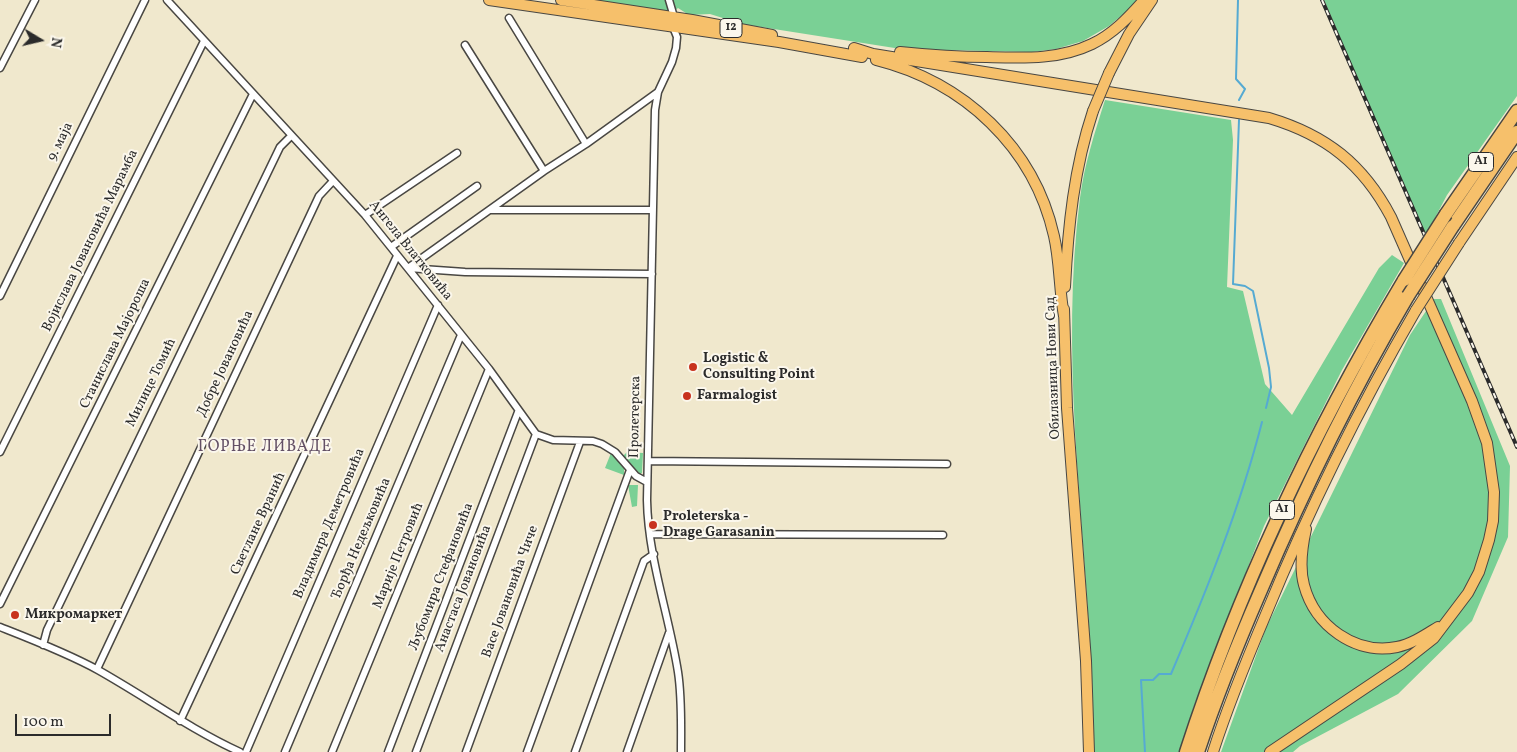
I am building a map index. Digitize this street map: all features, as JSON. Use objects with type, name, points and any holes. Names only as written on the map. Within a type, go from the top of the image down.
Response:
[{"type":"highway","name":"A1","points":[[1186,752],[1219,661],[1278,520],[1352,371],[1404,280],[1446,214],[1517,111]]},
{"type":"highway","name":"A1","points":[[1198,752],[1219,691],[1289,524],[1348,403],[1408,296],[1517,132]]},
{"type":"main road","name":"12","points":[[489,0],[673,22]]},
{"type":"main road","name":"12","points":[[561,0],[673,22],[853,51]]},
{"type":"main road","points":[[853,51],[1035,58],[1061,55],[1082,48],[1103,37],[1128,18],[1144,0]]},
{"type":"main road","name":"Обилазница Нови Сад","points":[[1089,752],[1086,661],[1067,408],[1064,316],[1072,197],[1080,156],[1093,111],[1109,73],[1129,34],[1152,0]]},
{"type":"main road","points":[[853,51],[1269,118],[1311,134],[1345,156],[1358,168],[1376,192],[1391,217],[1484,432],[1490,454],[1494,502],[1488,546],[1479,572],[1468,593],[1434,638],[1401,664],[1270,752]]},
{"type":"main road","points":[[853,51],[905,68],[946,88],[992,123],[1014,149],[1032,177],[1051,224],[1057,252],[1060,294],[1064,316]]},
{"type":"main road","points":[[1213,752],[1252,647],[1310,512],[1371,389],[1416,310],[1458,243],[1517,157]]},
{"type":"main road","points":[[1310,512],[1302,560],[1304,584],[1312,605],[1331,629],[1351,641],[1369,647],[1387,648],[1413,642],[1445,623]]},
{"type":"street","points":[[0,68],[35,0]]},
{"type":"street","name":"9. маја","points":[[0,296],[144,0]]},
{"type":"street","name":"Ангела Влатковића","points":[[167,0],[332,181],[365,214],[489,369],[518,412],[536,434]]},
{"type":"street","name":"Пролетерска","points":[[669,0],[676,37],[676,48],[658,92],[655,110],[648,512],[650,534],[680,688],[682,752]]},
{"type":"street","points":[[509,18],[586,144]]},
{"type":"street","name":"Војислава Јовановића Марамба","points":[[0,452],[204,41]]},
{"type":"street","points":[[465,45],[544,172]]},
{"type":"street","points":[[408,268],[658,92]]},
{"type":"street","name":"Станислава Мајороша","points":[[0,604],[253,94]]},
{"type":"street","name":"Милице Томић","points":[[43,644],[47,630],[280,147],[291,136]]},
{"type":"street","points":[[365,214],[457,153]]},
{"type":"street","name":"Добре Јовановића","points":[[96,669],[319,196],[332,181]]},
{"type":"street","points":[[391,247],[477,186]]},
{"type":"street","points":[[491,210],[653,210]]},
{"type":"street","name":"Светлане Вранић","points":[[180,721],[397,256]]},
{"type":"street","points":[[408,268],[465,272],[652,274]]},
{"type":"street","name":"Владимира Деметровића","points":[[246,752],[438,305]]},
{"type":"street","name":"Ђорђа Недељковића","points":[[285,752],[462,335]]},
{"type":"street","name":"Марије Петровић","points":[[332,752],[489,369]]},
{"type":"street","name":"Љубомира Стефановића","points":[[388,752],[518,412]]},
{"type":"street","points":[[536,434],[553,440],[593,441],[602,444],[614,452],[636,476],[648,482]]},
{"type":"street","name":"Анастаса Јовановића","points":[[416,752],[536,434]]},
{"type":"street","name":"Васе Јовановића Чиче","points":[[466,752],[580,442]]},
{"type":"street","points":[[648,461],[947,464]]},
{"type":"street","points":[[527,752],[630,470]]},
{"type":"street","points":[[650,534],[943,535]]},
{"type":"street","points":[[575,752],[644,561],[654,554]]},
{"type":"street","points":[[0,627],[43,644],[96,669],[209,738],[240,752]]},
{"type":"street","points":[[628,752],[669,632]]},
{"type":"green space","points":[[594,0],[1140,0],[1109,26],[1083,41],[1056,49],[1032,52],[901,49],[742,24],[710,14],[689,15],[678,8],[672,13]]},
{"type":"green space","points":[[1324,0],[1517,0],[1517,96],[1447,195],[1425,237]]},
{"type":"green space","points":[[1105,100],[1231,120],[1233,140],[1227,287],[1243,291],[1265,384],[1292,415],[1379,268],[1392,255],[1404,263],[1342,370],[1264,526],[1194,706],[1180,752],[1094,752],[1091,661],[1075,430],[1072,314],[1074,256],[1080,198],[1090,149]]},
{"type":"green space","points":[[1434,299],[1441,299],[1510,466],[1508,537],[1472,621],[1398,694],[1300,746],[1293,752],[1221,752],[1266,628],[1410,335]]},
{"type":"green space","points":[[627,452],[643,453],[642,473],[640,474],[623,456]]},
{"type":"green space","points":[[611,453],[624,467],[624,475],[605,468]]},
{"type":"green space","points":[[628,485],[638,485],[637,506],[632,507]]},
{"type":"waterway","points":[[1238,0],[1236,79],[1245,89],[1239,100]]},
{"type":"waterway","points":[[1239,120],[1233,284],[1245,286],[1253,291],[1269,368],[1271,387],[1266,408]]},
{"type":"waterway","points":[[1145,752],[1141,680],[1153,680],[1159,674],[1171,674],[1233,518],[1262,422]]},
{"type":"railway","points":[[1322,0],[1517,447]]},
{"type":"place","name":"Logistic & Consulting Point","points":[[693,367]]},
{"type":"place","name":"Farmalogist","points":[[687,396]]},
{"type":"place","name":"Proleterska - Drage Garasanin","points":[[653,525]]},
{"type":"place","name":"Микромаркет","points":[[15,615]]},
{"type":"district","name":"ГОРЊЕ ЛИВАДЕ","points":[[265,448]]}]
